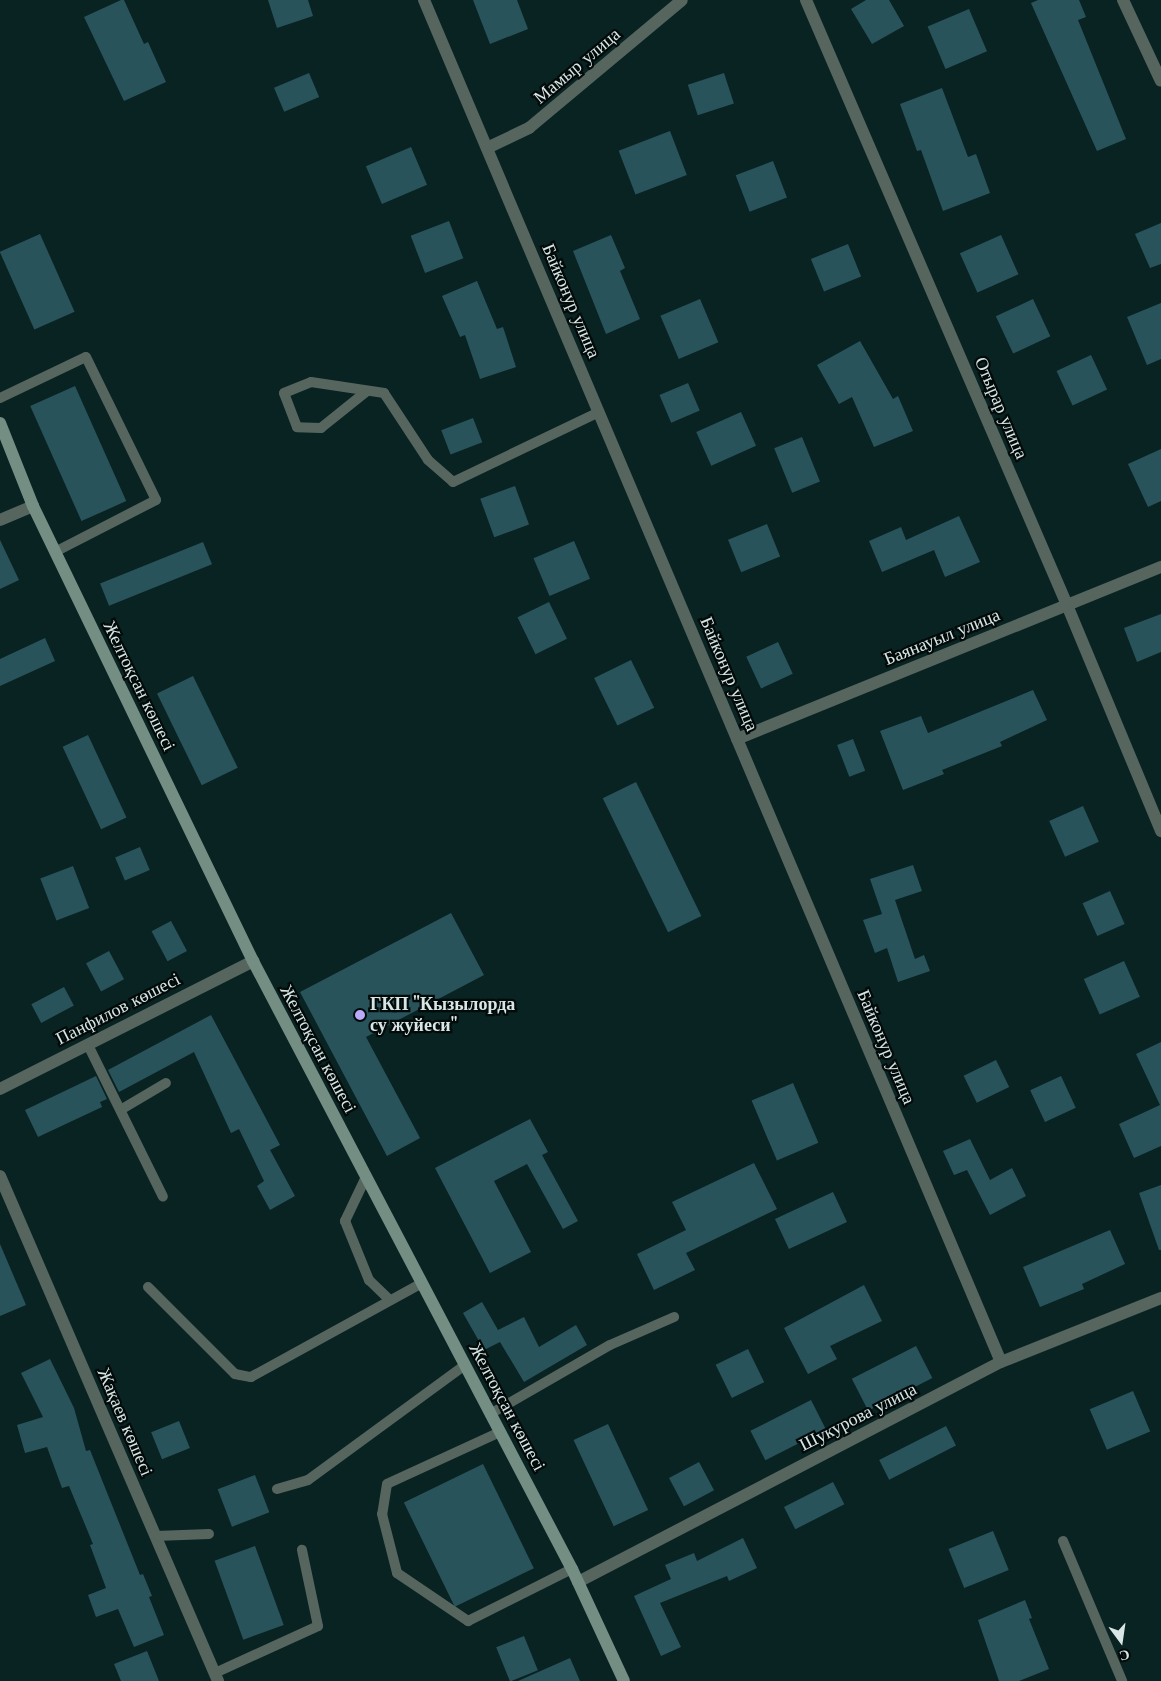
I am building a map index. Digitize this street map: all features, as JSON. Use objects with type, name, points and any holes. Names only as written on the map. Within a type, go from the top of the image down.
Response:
[{"type":"street","name":"Байконур улица","points":[[424,0],[1001,1362]]},
{"type":"street","name":"Мамыр улица","points":[[488,148],[529,128],[682,0]]},
{"type":"street","name":"Отырар улица","points":[[806,0],[1067,605],[1161,831]]},
{"type":"street","points":[[1123,0],[1161,81]]},
{"type":"street","name":"Желтоқсан көшесі","points":[[0,423],[33,506],[253,961],[572,1569],[624,1681]]},
{"type":"street","points":[[0,520],[33,506]]},
{"type":"street","name":"Баянауыл улица","points":[[737,739],[1161,567]]},
{"type":"street","name":"Панфилов көшесі","points":[[0,1089],[253,961]]},
{"type":"street","name":"Жақаев көшесі","points":[[0,1176],[216,1677]]},
{"type":"street","name":"Шукурова улица","points":[[578,1582],[1001,1362],[1161,1298]]},
{"type":"lane","points":[[0,398],[86,356],[156,500],[55,552]]},
{"type":"lane","points":[[367,391],[321,428],[297,427],[284,393],[311,382],[384,393],[428,460],[453,482],[599,412]]},
{"type":"lane","points":[[88,1044],[122,1109],[163,1196]]},
{"type":"lane","points":[[122,1109],[166,1083]]},
{"type":"lane","points":[[366,1177],[345,1221],[369,1280],[390,1300]]},
{"type":"lane","points":[[148,1287],[235,1374],[251,1376],[422,1283]]},
{"type":"lane","points":[[490,1414],[610,1345],[674,1317]]},
{"type":"lane","points":[[277,1489],[308,1480],[465,1365]]},
{"type":"lane","points":[[500,1432],[387,1484],[382,1514],[397,1573],[468,1621],[572,1569]]},
{"type":"lane","points":[[156,1536],[208,1534]]},
{"type":"lane","points":[[1063,1541],[1122,1681]]},
{"type":"lane","points":[[216,1677],[318,1626],[302,1550]]},
{"type":"building","points":[[124,0],[144,44],[148,42],[166,82],[124,101],[84,17]]},
{"type":"building","points":[[268,0],[308,0],[313,16],[277,28]]},
{"type":"building","points":[[473,0],[517,0],[528,29],[490,44]]},
{"type":"building","points":[[866,0],[889,0],[904,26],[872,44],[851,9]]},
{"type":"building","points":[[1038,0],[1079,0],[1086,17],[1078,20],[1126,139],[1097,151],[1031,3]]},
{"type":"building","points":[[969,9],[987,51],[946,69],[928,27]]},
{"type":"building","points":[[309,73],[319,97],[284,112],[274,88]]},
{"type":"building","points":[[724,73],[734,103],[698,115],[688,85]]},
{"type":"building","points":[[942,88],[968,157],[976,154],[990,193],[943,211],[921,150],[917,151],[900,104]]},
{"type":"building","points":[[670,131],[687,175],[635,195],[619,151]]},
{"type":"building","points":[[411,147],[427,185],[382,204],[366,166]]},
{"type":"building","points":[[773,161],[787,197],[750,212],[736,175]]},
{"type":"building","points":[[449,221],[463,258],[425,273],[411,236]]},
{"type":"building","points":[[1161,223],[1161,264],[1150,268],[1135,234]]},
{"type":"building","points":[[40,234],[75,312],[34,330],[0,252]]},
{"type":"building","points":[[611,235],[625,268],[620,271],[640,319],[606,334],[573,251]]},
{"type":"building","points":[[1001,235],[1018,274],[977,293],[960,253]]},
{"type":"building","points":[[848,244],[861,276],[824,291],[811,259]]},
{"type":"building","points":[[477,281],[497,329],[503,327],[516,367],[480,379],[465,335],[460,337],[442,296]]},
{"type":"building","points":[[700,299],[718,342],[679,359],[660,316]]},
{"type":"building","points":[[1033,299],[1050,336],[1013,353],[996,316]]},
{"type":"building","points":[[1161,303],[1161,359],[1147,365],[1127,317]]},
{"type":"building","points":[[860,341],[893,399],[898,396],[913,431],[874,447],[852,397],[839,404],[817,365]]},
{"type":"building","points":[[1091,355],[1107,389],[1073,405],[1057,371]]},
{"type":"building","points":[[688,383],[700,411],[671,423],[659,395]]},
{"type":"building","points":[[75,386],[126,501],[81,521],[30,406]]},
{"type":"building","points":[[741,412],[756,446],[711,466],[696,432]]},
{"type":"building","points":[[473,418],[482,442],[451,454],[441,430]]},
{"type":"building","points":[[802,437],[820,482],[792,493],[774,448]]},
{"type":"building","points":[[1161,449],[1161,501],[1148,507],[1128,464]]},
{"type":"building","points":[[515,486],[529,525],[494,537],[480,499]]},
{"type":"building","points":[[959,516],[980,562],[945,577],[934,550],[882,572],[869,541],[901,527],[906,540]]},
{"type":"building","points":[[767,524],[780,556],[741,572],[728,540]]},
{"type":"building","points":[[0,540],[19,580],[0,589]]},
{"type":"building","points":[[574,541],[590,579],[550,596],[533,558]]},
{"type":"building","points":[[203,542],[212,564],[109,606],[100,584]]},
{"type":"building","points":[[549,602],[567,639],[536,654],[518,617]]},
{"type":"building","points":[[1161,614],[1161,652],[1137,662],[1124,628]]},
{"type":"building","points":[[45,638],[55,661],[0,686],[0,659]]},
{"type":"building","points":[[778,642],[793,674],[761,689],[746,657]]},
{"type":"building","points":[[631,660],[654,708],[617,726],[594,678]]},
{"type":"building","points":[[193,676],[238,768],[202,785],[157,694]]},
{"type":"building","points":[[1033,690],[1047,720],[1000,742],[1002,746],[942,770],[944,774],[903,790],[880,731],[921,716],[928,733]]},
{"type":"building","points":[[88,735],[126,817],[101,829],[63,747]]},
{"type":"building","points":[[853,739],[865,771],[849,777],[837,745]]},
{"type":"building","points":[[636,782],[701,916],[668,932],[603,798]]},
{"type":"building","points":[[1083,806],[1099,842],[1065,857],[1049,821]]},
{"type":"building","points":[[140,847],[150,870],[125,881],[115,858]]},
{"type":"building","points":[[913,865],[922,891],[895,900],[915,959],[924,955],[930,971],[898,982],[887,948],[875,953],[863,920],[882,914],[870,879]]},
{"type":"building","points":[[73,866],[89,908],[56,921],[40,879]]},
{"type":"building","points":[[1110,891],[1125,924],[1097,936],[1083,903]]},
{"type":"building","name":"ГКП \"Кызылорда су жуйеси\"","points":[[451,913],[484,975],[366,1037],[420,1138],[387,1156],[300,992]]},
{"type":"building","points":[[171,921],[187,951],[168,961],[152,931]]},
{"type":"building","points":[[109,951],[124,979],[101,991],[86,963]]},
{"type":"building","points":[[1124,961],[1140,997],[1100,1015],[1084,979]]},
{"type":"building","points":[[64,987],[74,1006],[41,1023],[31,1004]]},
{"type":"building","points":[[211,1015],[280,1145],[270,1150],[295,1196],[270,1210],[257,1186],[264,1181],[239,1129],[231,1133],[194,1052],[119,1092],[108,1070]]},
{"type":"building","points":[[1161,1042],[1161,1146],[1134,1158],[1119,1124],[1160,1105],[1136,1054]]},
{"type":"building","points":[[996,1060],[1009,1087],[977,1103],[964,1076]]},
{"type":"building","points":[[96,1076],[107,1099],[100,1102],[102,1107],[38,1137],[25,1110]]},
{"type":"building","points":[[1061,1076],[1076,1108],[1045,1122],[1030,1090]]},
{"type":"building","points":[[793,1083],[818,1143],[777,1160],[752,1101]]},
{"type":"building","points":[[530,1119],[548,1152],[542,1155],[578,1221],[563,1229],[527,1164],[494,1181],[531,1252],[490,1273],[435,1168]]},
{"type":"building","points":[[970,1139],[990,1180],[1012,1168],[1026,1196],[990,1215],[967,1170],[954,1175],[943,1151]]},
{"type":"building","points":[[754,1163],[777,1209],[686,1253],[695,1270],[654,1290],[637,1254],[686,1230],[672,1202]]},
{"type":"building","points":[[1161,1185],[1161,1250],[1159,1250],[1139,1193]]},
{"type":"building","points":[[833,1192],[847,1222],[789,1249],[775,1219]]},
{"type":"building","points":[[1110,1230],[1125,1264],[1082,1284],[1084,1289],[1040,1307],[1023,1267]]},
{"type":"building","points":[[0,1244],[26,1305],[0,1316]]},
{"type":"building","points":[[864,1285],[882,1321],[830,1346],[837,1359],[808,1374],[784,1328]]},
{"type":"building","points":[[482,1302],[498,1330],[524,1317],[539,1347],[576,1325],[587,1345],[524,1382],[500,1342],[484,1350],[463,1313]]},
{"type":"building","points":[[916,1346],[932,1378],[868,1411],[852,1379]]},
{"type":"building","points":[[748,1349],[764,1382],[732,1398],[716,1365]]},
{"type":"building","points":[[50,1359],[74,1408],[86,1451],[90,1450],[140,1575],[143,1574],[152,1596],[149,1597],[164,1635],[134,1647],[118,1609],[96,1617],[88,1595],[106,1588],[90,1545],[93,1544],[69,1486],[62,1488],[47,1447],[25,1453],[17,1425],[43,1417],[21,1373]]},
{"type":"building","points":[[1133,1391],[1150,1432],[1107,1450],[1090,1409]]},
{"type":"building","points":[[811,1400],[826,1429],[765,1460],[750,1431]]},
{"type":"building","points":[[179,1421],[190,1448],[162,1459],[151,1432]]},
{"type":"building","points":[[608,1424],[648,1510],[614,1526],[574,1440]]},
{"type":"building","points":[[946,1426],[956,1446],[889,1480],[879,1460]]},
{"type":"building","points":[[699,1462],[714,1490],[684,1506],[669,1478]]},
{"type":"building","points":[[483,1464],[534,1568],[455,1607],[404,1503]]},
{"type":"building","points":[[255,1475],[269,1512],[232,1527],[218,1489]]},
{"type":"building","points":[[833,1482],[844,1504],[795,1529],[784,1507]]},
{"type":"building","points":[[993,1531],[1009,1570],[964,1588],[948,1549]]},
{"type":"building","points":[[743,1538],[757,1568],[729,1581],[727,1576],[660,1603],[681,1647],[661,1656],[634,1596],[671,1579],[665,1565],[694,1553],[697,1561]]},
{"type":"building","points":[[255,1546],[284,1625],[243,1640],[215,1561]]},
{"type":"building","points":[[1025,1600],[1032,1618],[1029,1619],[1049,1669],[1019,1681],[999,1681],[978,1620]]},
{"type":"building","points":[[524,1636],[538,1670],[510,1681],[496,1647]]},
{"type":"building","points":[[147,1651],[159,1681],[121,1681],[114,1664]]},
{"type":"building","points":[[570,1658],[580,1681],[518,1681]]},
{"type":"place","name":"ГКП \"Кызылорда су жуйеси\"","points":[[360,1015]]}]
